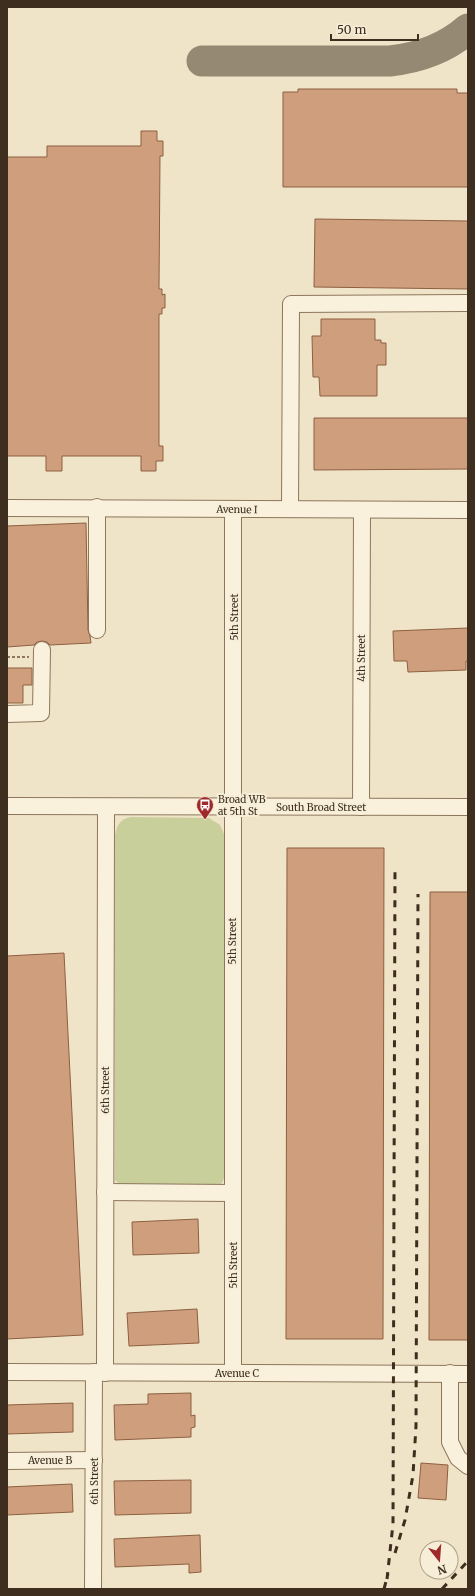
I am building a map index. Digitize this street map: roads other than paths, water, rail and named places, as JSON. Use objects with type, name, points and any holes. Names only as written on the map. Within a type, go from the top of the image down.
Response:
[{"type":"street","points":[[290,510],[292,304],[468,303]]},
{"type":"street","points":[[97,507],[97,630]]},
{"type":"street","name":"Avenue I","points":[[7,508],[97,507],[290,510],[468,510]]},
{"type":"street","name":"5th Street","points":[[233,509],[233,1373]]},
{"type":"street","name":"4th Street","points":[[361,807],[362,510]]},
{"type":"street","points":[[7,714],[41,714],[42,654]]},
{"type":"street","name":"South Broad Street","points":[[7,806],[468,807]]},
{"type":"street","name":"6th Street","points":[[93,1589],[94,1460],[99,1373],[105,1192],[106,806]]},
{"type":"street","points":[[105,1192],[232,1193]]},
{"type":"street","name":"Avenue C","points":[[7,1372],[468,1374]]},
{"type":"street","points":[[450,1374],[450,1442],[458,1458],[468,1466]]},
{"type":"street","name":"Avenue B","points":[[7,1460],[94,1460]]},
{"type":"railway","points":[[387,1579],[393,1524],[395,869]]},
{"type":"railway","points":[[395,1553],[405,1520],[413,1475],[416,1426],[418,894]]},
{"type":"railway","points":[[442,1589],[468,1561]]},
{"type":"railway","points":[[384,1589],[388,1574]]},
{"type":"place","name":"Broad WB at 5th St","points":[[205,820]]}]
